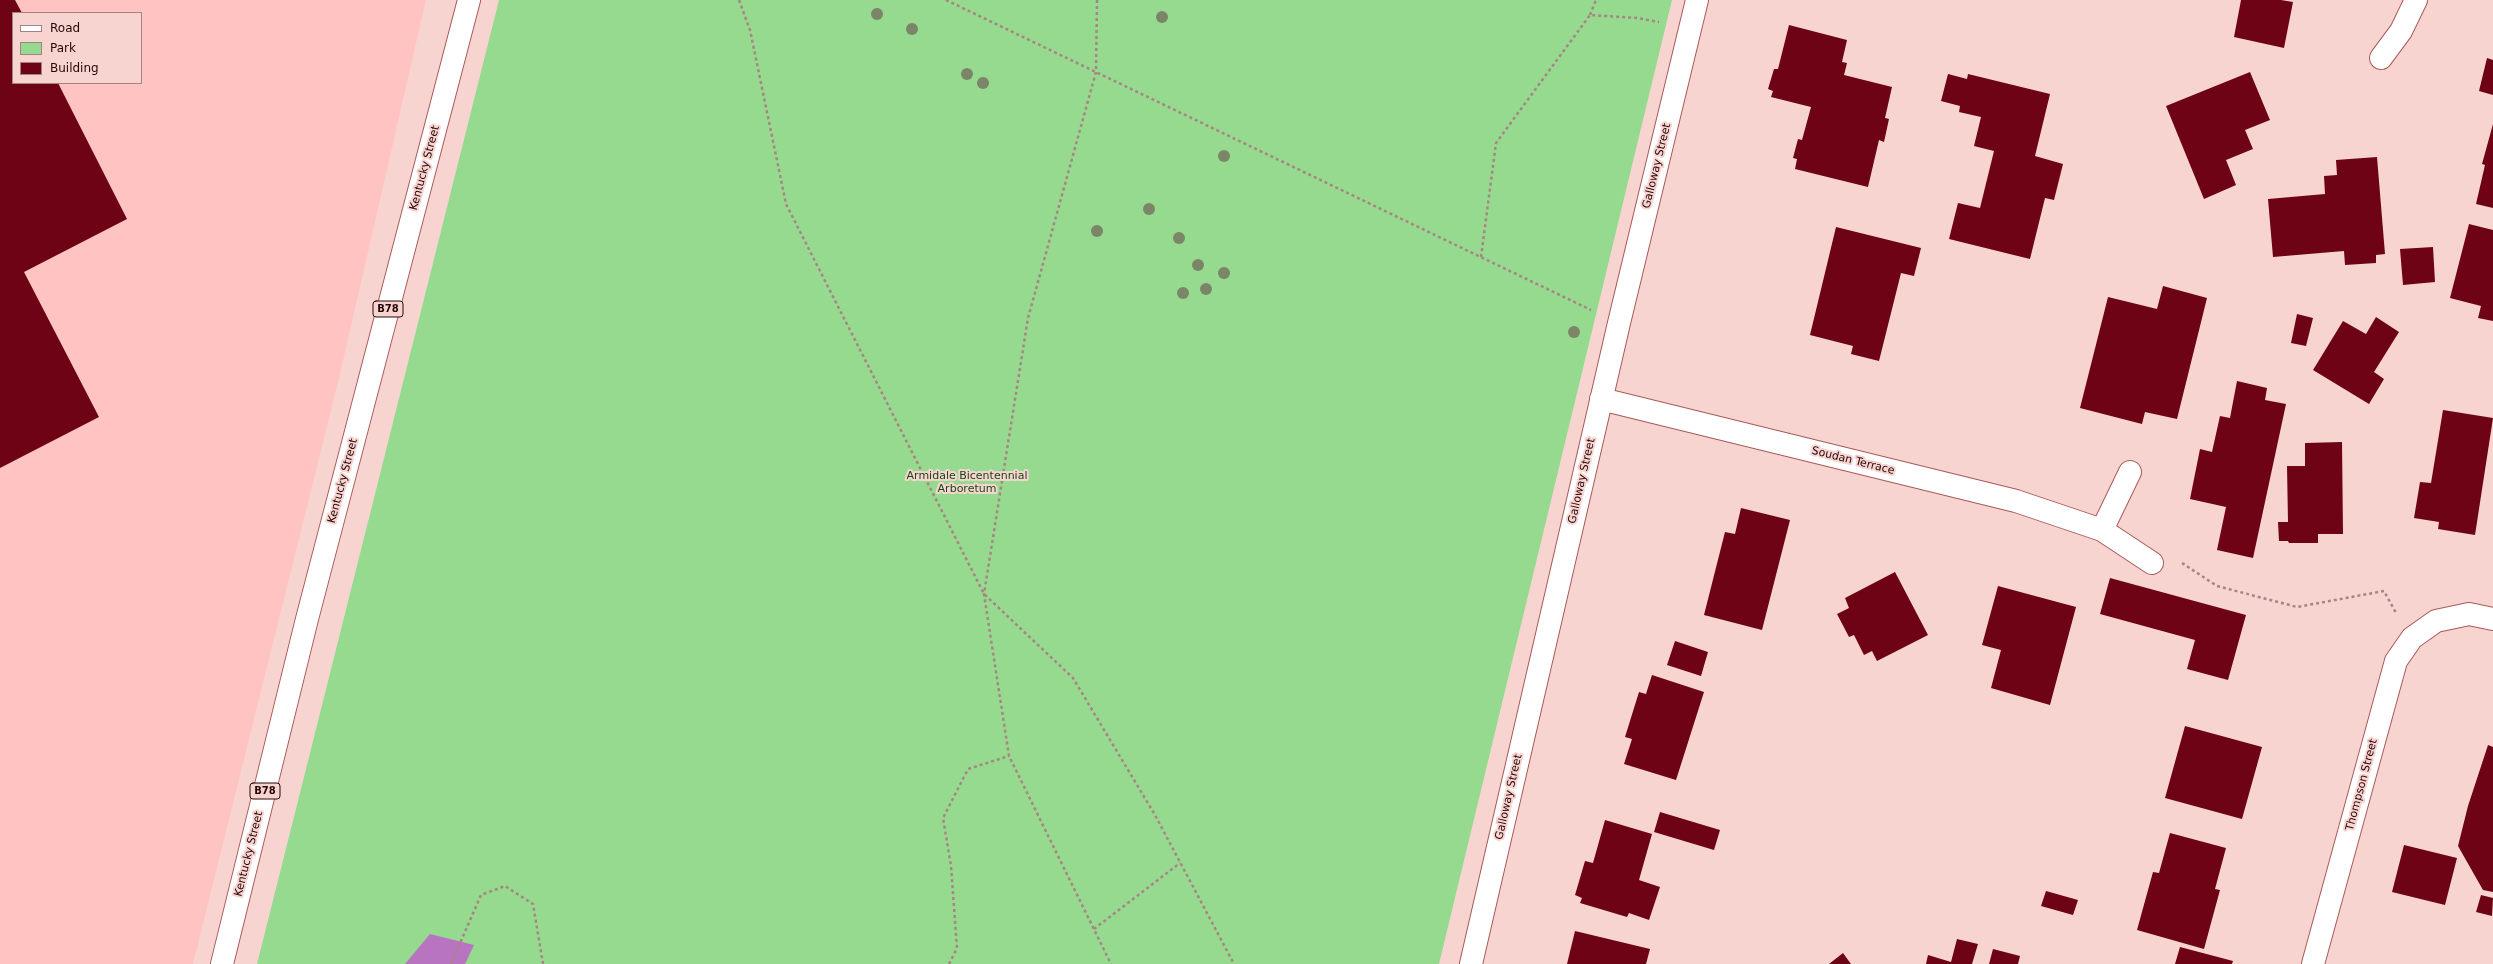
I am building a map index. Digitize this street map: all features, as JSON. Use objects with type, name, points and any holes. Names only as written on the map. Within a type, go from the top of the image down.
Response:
[{"type":"street","name":"Kentucky Street","points":[[222,964],[307,619],[469,0]]},
{"type":"street","name":"Galloway Street","points":[[1471,964],[1601,399],[1697,0]]},
{"type":"street","points":[[2381,58],[2401,31],[2416,0]]},
{"type":"street","name":"Soudan Terrace","points":[[1601,399],[2016,501],[2102,530],[2152,563]]},
{"type":"street","points":[[2102,530],[2130,472]]},
{"type":"street","name":"Thompson Street","points":[[2313,964],[2396,661],[2412,638],[2436,621],[2469,614],[2493,619]]},
{"type":"path","points":[[739,0],[750,30],[786,204],[984,594],[1073,678],[1155,815],[1234,964]]},
{"type":"path","points":[[946,0],[1598,313]]},
{"type":"path","points":[[1098,0],[1096,72],[1028,318],[984,594],[1009,756],[1111,964]]},
{"type":"path","points":[[1481,257],[1496,143],[1590,15],[1596,0]]},
{"type":"path","points":[[1590,15],[1637,18],[1666,24]]},
{"type":"path","points":[[2178,561],[2217,586],[2297,607],[2384,591],[2400,619]]},
{"type":"path","points":[[948,964],[957,948],[952,866],[943,818],[968,769],[1009,756]]},
{"type":"path","points":[[1094,928],[1180,863]]},
{"type":"path","points":[[451,964],[466,933],[481,895],[506,886],[533,904],[543,964]]},
{"type":"shaded area","points":[[0,0],[426,0],[340,374],[193,964],[0,964]]},
{"type":"shaded area","points":[[430,934],[474,945],[465,964],[405,964]]},
{"type":"green space","name":"Armidale Bicentennial Arboretum","points":[[499,0],[1672,0],[1439,964],[257,964]]},
{"type":"building","points":[[0,0],[15,0],[21,12],[12,12],[12,84],[59,84],[127,219],[24,272],[99,417],[0,468]]},
{"type":"building","points":[[2241,0],[2281,0],[2293,2],[2284,48],[2234,37]]},
{"type":"building","points":[[1789,25],[1847,40],[1842,62],[1847,63],[1844,75],[1892,87],[1885,118],[1889,119],[1884,142],[1879,140],[1868,187],[1795,169],[1797,159],[1793,158],[1798,139],[1802,140],[1811,107],[1771,97],[1773,91],[1768,89],[1774,69],[1778,69]]},
{"type":"building","points":[[2487,58],[2493,60],[2493,95],[2479,91]]},
{"type":"building","points":[[2250,72],[2270,120],[2245,130],[2253,149],[2226,160],[2236,185],[2204,199],[2166,106]]},
{"type":"building","points":[[1948,74],[1967,79],[1968,74],[2050,94],[2035,156],[2063,164],[2054,200],[2045,198],[2030,259],[1949,239],[1958,203],[1980,208],[1994,151],[1974,146],[1981,117],[1959,112],[1960,106],[1941,101]]},
{"type":"building","points":[[2493,124],[2493,208],[2476,204],[2485,165],[2482,164]]},
{"type":"building","points":[[2377,157],[2385,254],[2376,255],[2376,263],[2345,265],[2344,251],[2273,257],[2268,199],[2325,194],[2324,176],[2337,175],[2336,160]]},
{"type":"building","points":[[2469,224],[2493,230],[2493,321],[2478,318],[2481,306],[2450,298]]},
{"type":"building","points":[[1836,227],[1921,248],[1914,276],[1901,273],[1879,361],[1851,354],[1853,346],[1810,335]]},
{"type":"building","points":[[2433,247],[2435,282],[2403,285],[2400,249]]},
{"type":"building","points":[[2163,286],[2207,298],[2177,419],[2145,412],[2142,424],[2080,408],[2108,297],[2157,309]]},
{"type":"building","points":[[2297,314],[2313,318],[2306,346],[2291,343]]},
{"type":"building","points":[[2376,317],[2399,332],[2374,372],[2384,379],[2369,404],[2313,370],[2343,321],[2366,334]]},
{"type":"building","points":[[2237,381],[2267,388],[2265,400],[2286,404],[2253,558],[2217,550],[2226,507],[2190,499],[2200,449],[2212,452],[2220,416],[2230,418]]},
{"type":"building","points":[[2443,410],[2493,418],[2475,535],[2438,529],[2439,522],[2414,518],[2420,482],[2431,483]]},
{"type":"building","points":[[2342,442],[2343,534],[2318,534],[2318,543],[2289,543],[2288,541],[2279,541],[2278,522],[2288,522],[2287,466],[2305,466],[2305,443]]},
{"type":"building","points":[[1741,508],[1790,520],[1762,630],[1704,615],[1725,532],[1735,534]]},
{"type":"building","points":[[1895,572],[1928,635],[1877,661],[1872,651],[1864,655],[1854,635],[1849,637],[1837,614],[1849,608],[1845,598]]},
{"type":"building","points":[[2110,578],[2246,615],[2228,680],[2187,669],[2195,640],[2100,614]]},
{"type":"building","points":[[1998,586],[2076,607],[2050,705],[1991,688],[2001,650],[1982,645]]},
{"type":"building","points":[[1675,641],[1708,652],[1701,676],[1667,665]]},
{"type":"building","points":[[1652,675],[1704,692],[1676,780],[1624,764],[1632,739],[1625,737],[1639,692],[1646,694]]},
{"type":"building","points":[[2185,726],[2262,747],[2242,819],[2165,798]]},
{"type":"building","points":[[2488,745],[2493,747],[2493,892],[2483,890],[2458,846],[2468,806]]},
{"type":"building","points":[[1660,812],[1720,830],[1714,850],[1654,832]]},
{"type":"building","points":[[1605,820],[1652,834],[1639,880],[1660,887],[1649,920],[1629,913],[1627,917],[1580,903],[1582,898],[1575,895],[1585,861],[1593,863]]},
{"type":"building","points":[[2170,833],[2226,848],[2215,889],[2220,890],[2204,949],[2137,930],[2153,872],[2159,873]]},
{"type":"building","points":[[2404,845],[2457,858],[2445,905],[2392,892]]},
{"type":"building","points":[[2046,891],[2078,900],[2073,915],[2041,906]]},
{"type":"building","points":[[2481,895],[2493,898],[2492,916],[2476,912]]},
{"type":"building","points":[[1575,931],[1650,949],[1646,964],[1567,964]]},
{"type":"building","points":[[1957,939],[1978,944],[1972,964],[1926,964],[1928,955],[1951,962]]},
{"type":"building","points":[[2180,947],[2233,961],[2232,964],[2175,964]]},
{"type":"building","points":[[1993,949],[2020,956],[2018,964],[1989,964]]},
{"type":"building","points":[[1843,953],[1851,964],[1829,964]]}]
